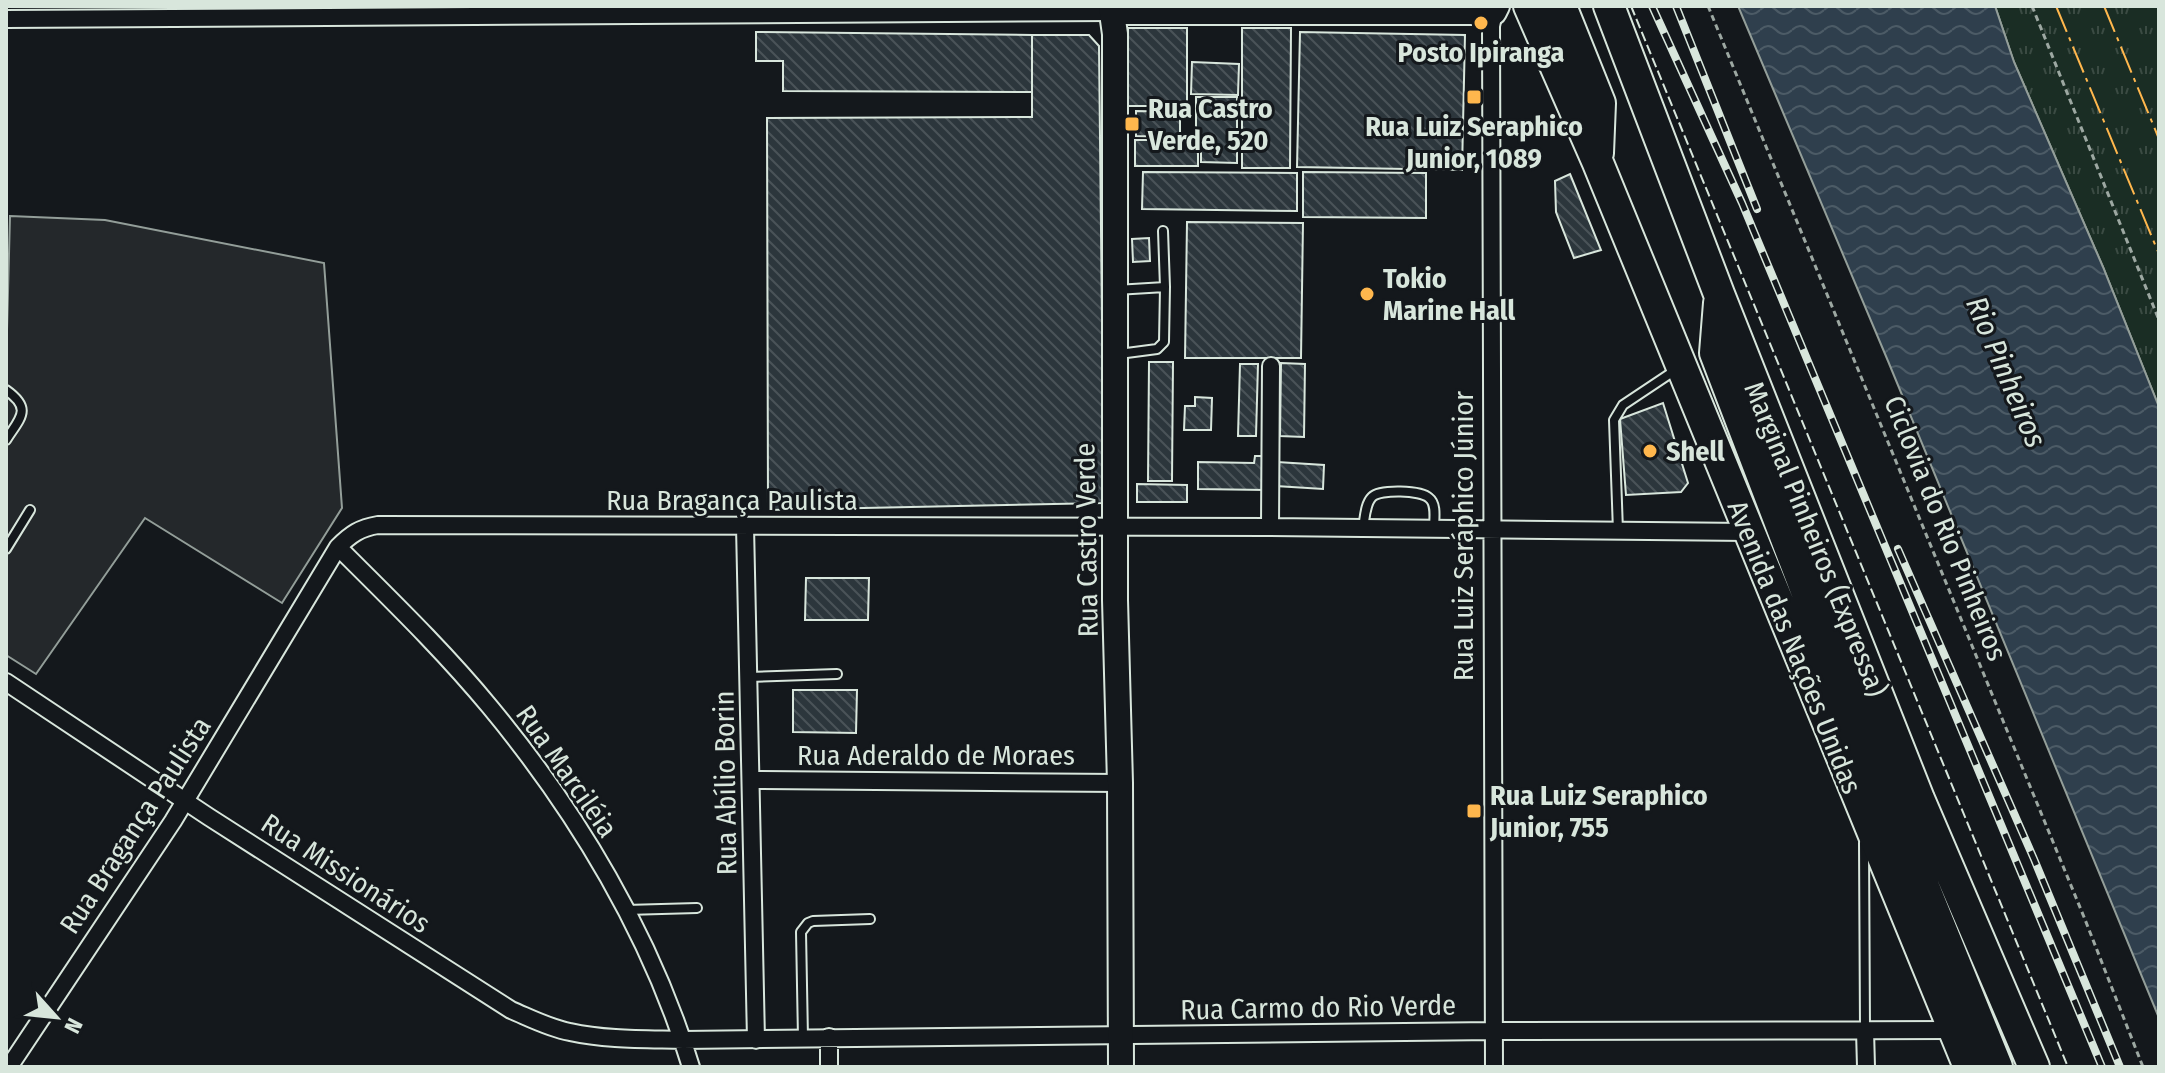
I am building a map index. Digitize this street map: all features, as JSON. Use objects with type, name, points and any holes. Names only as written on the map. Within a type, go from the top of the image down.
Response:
[{"type":"highway","name":"Avenida das Nações Unidas","points":[[1529,6],[1598,163],[1969,1067]]},
{"type":"highway","points":[[1561,6],[1600,103],[1598,163]]},
{"type":"highway","name":"Marginal Pinheiros (Expressa)","points":[[1609,6],[1719,294],[1919,799],[2034,1067]]},
{"type":"highway","points":[[1719,294],[1715,353],[1841,682],[1997,1067]]},
{"type":"street","name":"Rua Castro Verde","points":[[1112,9],[1121,1067]]},
{"type":"street","points":[[6,19],[202,12],[1495,9]]},
{"type":"street","name":"Rua Luiz Seráphico Júnior","points":[[1494,1067],[1491,26],[1495,9]]},
{"type":"street","points":[[1270,527],[1271,366]]},
{"type":"street","name":"Rua Bragança Paulista","points":[[9,1067],[184,801],[338,547],[352,534],[378,525],[1270,527],[1748,532]]},
{"type":"street","name":"Rua Abílio Borin","points":[[745,526],[756,1040]]},
{"type":"street","name":"Rua Marciléia","points":[[338,547],[452,665],[506,727],[568,812],[626,910],[656,973],[691,1067]]},
{"type":"street","name":"Rua Missionários","points":[[6,682],[184,801],[511,1010],[544,1025],[570,1032],[600,1037],[683,1040]]},
{"type":"street","name":"Rua Aderaldo de Moraes","points":[[752,780],[1120,783]]},
{"type":"street","points":[[1865,1030],[1866,1067]]},
{"type":"street","name":"Rua Carmo do Rio Verde","points":[[683,1040],[1494,1031],[1953,1030]]},
{"type":"street","points":[[829,1037],[829,1067]]},
{"type":"lane","points":[[1114,355],[1157,349],[1166,339],[1163,231]]},
{"type":"lane","points":[[1115,290],[1165,287]]},
{"type":"lane","points":[[1618,531],[1614,420],[1623,405],[1681,367]]},
{"type":"lane","points":[[6,390],[21,402],[23,408],[22,415],[6,440]]},
{"type":"lane","points":[[1363,528],[1367,504],[1373,495],[1381,492],[1420,493],[1429,497],[1434,505],[1434,529]]},
{"type":"lane","points":[[6,549],[30,510]]},
{"type":"lane","points":[[749,677],[837,674]]},
{"type":"lane","points":[[1864,814],[1865,1030]]},
{"type":"lane","points":[[626,910],[697,908]]},
{"type":"lane","points":[[803,1038],[801,932],[813,921],[870,919]]},
{"type":"path","name":"Ciclovia do Rio Pinheiros","points":[[1708,6],[2143,1067]]},
{"type":"path","points":[[2032,6],[2159,320]]},
{"type":"green space","points":[[1995,6],[2159,6],[2159,407],[2103,267],[2014,62]]},
{"type":"shaded area","points":[[10,216],[105,220],[324,263],[342,508],[282,603],[145,518],[36,674],[6,655],[6,368]]},
{"type":"water","name":"Rio Pinheiros","points":[[1738,6],[1995,6],[2014,62],[2103,267],[2159,407],[2159,1018],[1888,361]]},
{"type":"building","points":[[1128,28],[1187,28],[1187,106],[1128,106]]},
{"type":"building","points":[[1242,28],[1291,28],[1290,168],[1242,168]]},
{"type":"building","points":[[756,32],[1032,35],[1032,92],[783,91],[783,61],[756,61]]},
{"type":"building","points":[[1300,32],[1465,35],[1462,170],[1297,167]]},
{"type":"building","points":[[1032,35],[1089,35],[1099,46],[1104,503],[768,510],[767,118],[1032,117]]},
{"type":"building","points":[[1192,62],[1239,64],[1238,95],[1191,94]]},
{"type":"building","points":[[1196,97],[1237,97],[1237,163],[1201,162],[1201,135],[1196,135]]},
{"type":"building","points":[[1136,111],[1180,112],[1180,137],[1136,136]]},
{"type":"building","points":[[1135,140],[1198,140],[1198,166],[1135,166]]},
{"type":"building","points":[[1143,172],[1297,173],[1297,211],[1142,209]]},
{"type":"building","points":[[1303,172],[1426,173],[1426,218],[1303,217]]},
{"type":"building","points":[[1570,174],[1601,250],[1574,258],[1556,212],[1555,181]]},
{"type":"building","points":[[1187,222],[1303,223],[1301,358],[1185,358]]},
{"type":"building","points":[[1149,238],[1150,261],[1133,262],[1132,239]]},
{"type":"building","points":[[1149,362],[1173,362],[1172,481],[1148,481]]},
{"type":"building","points":[[1281,363],[1305,364],[1304,437],[1280,436]]},
{"type":"building","points":[[1240,364],[1258,364],[1256,436],[1238,436]]},
{"type":"building","points":[[1195,397],[1212,398],[1211,430],[1184,430],[1185,406],[1195,406]]},
{"type":"building","name":"Shell","points":[[1663,403],[1688,483],[1681,492],[1626,495],[1620,419]]},
{"type":"building","points":[[1255,456],[1266,456],[1265,490],[1198,489],[1198,462],[1254,463]]},
{"type":"building","points":[[1277,462],[1324,465],[1323,489],[1276,486]]},
{"type":"building","points":[[1137,484],[1187,485],[1187,502],[1137,502]]},
{"type":"building","points":[[806,578],[869,578],[868,620],[805,620]]},
{"type":"building","points":[[793,690],[857,690],[856,733],[793,732]]},
{"type":"railway","points":[[1652,6],[1742,203],[2102,1067]]},
{"type":"railway","points":[[1676,6],[1757,209]]},
{"type":"railway","points":[[1898,549],[2034,859],[2120,1067]]},
{"type":"fence","points":[[1631,6],[2068,1067]]},
{"type":"power","points":[[2056,6],[2159,254]]},
{"type":"power","points":[[2104,6],[2159,139]]},
{"type":"place","name":"Posto Ipiranga","points":[[1481,23]]},
{"type":"place","name":"Rua Luiz Seraphico Junior, 1089","points":[[1474,97]]},
{"type":"place","name":"Rua Castro Verde, 520","points":[[1132,124]]},
{"type":"place","name":"Tokio Marine Hall","points":[[1367,294]]},
{"type":"place","name":"Shell","points":[[1650,451]]},
{"type":"place","name":"Rua Luiz Seraphico Junior, 755","points":[[1474,811]]}]
